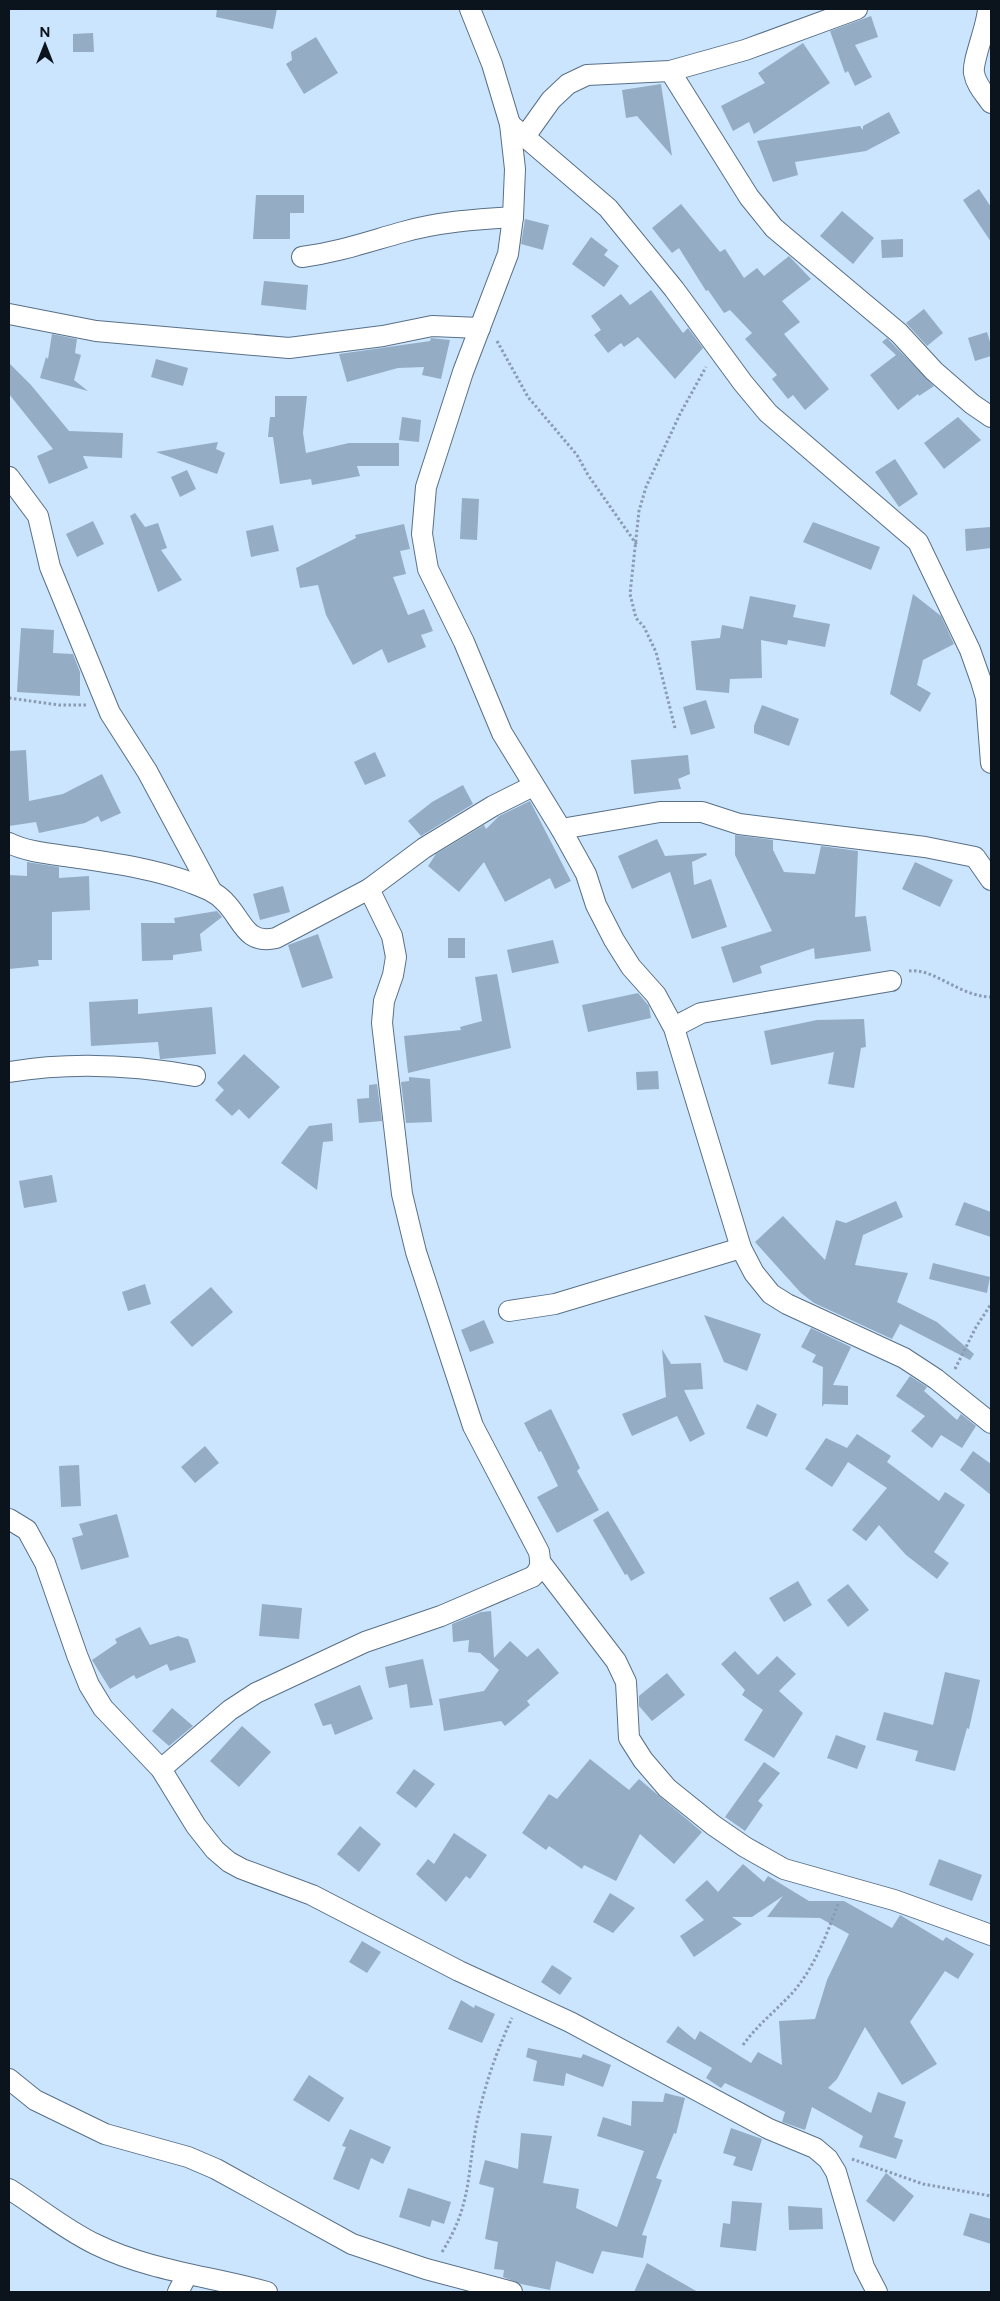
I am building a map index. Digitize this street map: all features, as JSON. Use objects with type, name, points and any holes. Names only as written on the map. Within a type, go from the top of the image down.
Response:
[{"type":"street","points":[[470,9],[518,130],[513,216],[508,254],[463,372],[426,487],[422,534],[428,569],[464,642],[502,733],[533,786],[562,829],[586,874],[596,906],[614,940],[631,967],[656,995],[674,1026],[741,1248],[754,1273],[771,1294],[787,1304],[904,1358],[946,1387],[991,1423]]},
{"type":"street","points":[[518,130],[568,84],[587,75],[670,71],[745,50],[857,9]]},
{"type":"street","points":[[988,9],[987,24],[973,72],[978,85],[991,103]]},
{"type":"street","points":[[670,71],[749,197],[774,228],[899,332],[934,371],[972,404],[991,417]]},
{"type":"street","points":[[518,130],[608,208],[674,289],[768,413],[918,542],[970,650],[981,681],[986,698],[991,763]]},
{"type":"street","points":[[302,256],[337,252],[404,231],[474,219],[513,216]]},
{"type":"street","points":[[9,314],[96,331],[289,348],[383,336],[432,326],[482,325]]},
{"type":"street","points":[[9,478],[38,516],[50,567],[106,706],[147,772],[211,890]]},
{"type":"street","points":[[9,844],[56,855],[127,865],[173,876],[211,890],[226,902],[248,933],[254,938],[266,940],[276,938],[369,889],[424,848],[493,806],[533,786]]},
{"type":"street","points":[[562,829],[660,812],[702,812],[739,824],[898,843],[975,857],[991,880]]},
{"type":"street","points":[[160,1769],[230,1710],[256,1693],[365,1642],[441,1616],[532,1578],[539,1572],[541,1564],[539,1552],[473,1426],[416,1252],[402,1194],[382,1022],[384,1001],[393,975],[396,957],[392,936],[369,889]]},
{"type":"street","points":[[674,1026],[701,1013],[891,981]]},
{"type":"street","points":[[9,1072],[66,1065],[166,1071],[195,1076]]},
{"type":"street","points":[[509,1311],[555,1304],[741,1248]]},
{"type":"street","points":[[9,1519],[27,1530],[45,1563],[76,1654],[89,1685],[103,1708],[160,1769],[196,1826],[215,1850],[229,1862],[242,1869],[312,1895],[460,1971],[570,2022],[769,2129],[815,2148],[828,2159],[836,2172],[864,2267],[877,2292]]},
{"type":"street","points":[[541,1564],[616,1661],[626,1682],[629,1738],[643,1760],[668,1788],[729,1836],[784,1869],[894,1900],[991,1935]]},
{"type":"street","points":[[9,2079],[35,2100],[106,2134],[188,2157],[216,2169],[352,2244],[426,2269],[512,2292]]},
{"type":"street","points":[[9,2189],[72,2232],[96,2245],[183,2284],[236,2283],[267,2292]]},
{"type":"path","points":[[482,325],[507,356],[528,397],[577,455],[588,475],[637,546]]},
{"type":"path","points":[[675,728],[656,652],[632,606],[630,594],[637,546],[639,510],[646,487],[716,345]]},
{"type":"path","points":[[9,698],[59,705],[106,706]]},
{"type":"path","points":[[891,981],[906,972],[918,970],[929,973],[961,991],[991,997]]},
{"type":"path","points":[[946,1387],[976,1327],[991,1304]]},
{"type":"path","points":[[743,2045],[756,2028],[794,1990],[812,1964],[826,1937],[844,1887]]},
{"type":"path","points":[[426,2269],[441,2253],[462,2214],[469,2188],[477,2125],[486,2090],[501,2041],[520,1999]]},
{"type":"path","points":[[847,2157],[923,2184],[991,2196]]},
{"type":"building","points":[[217,9],[277,9],[273,29],[216,17]]},
{"type":"building","points":[[871,16],[878,37],[855,45],[872,77],[855,86],[848,71],[845,73],[830,31]]},
{"type":"building","points":[[93,33],[94,52],[73,52],[73,34]]},
{"type":"building","points":[[316,37],[338,73],[304,94],[286,64],[292,60],[291,52]]},
{"type":"building","points":[[803,43],[830,83],[754,134],[749,122],[733,131],[721,106],[765,83],[758,73]]},
{"type":"building","points":[[661,84],[672,156],[637,116],[626,118],[622,90]]},
{"type":"building","points":[[889,112],[900,133],[866,151],[795,162],[798,175],[773,182],[757,141],[860,126],[863,130],[863,126]]},
{"type":"building","points":[[979,189],[991,207],[991,242],[963,200]]},
{"type":"building","points":[[256,195],[304,195],[304,213],[290,213],[290,239],[253,239]]},
{"type":"building","points":[[681,204],[720,252],[725,249],[744,278],[757,268],[764,276],[789,256],[811,279],[782,301],[800,322],[784,334],[829,389],[805,410],[793,395],[788,399],[772,379],[777,375],[745,339],[752,333],[730,310],[724,313],[708,290],[706,291],[679,248],[672,253],[652,228]]},
{"type":"building","points":[[842,211],[874,238],[853,264],[820,236]]},
{"type":"building","points":[[525,219],[549,225],[543,250],[521,244]]},
{"type":"building","points":[[591,237],[608,250],[604,255],[619,266],[604,287],[572,264]]},
{"type":"building","points":[[903,239],[903,257],[882,258],[881,240]]},
{"type":"building","points":[[264,281],[308,285],[306,310],[261,305]]},
{"type":"building","points":[[651,290],[683,333],[688,328],[703,348],[675,379],[638,337],[624,347],[621,343],[608,353],[594,335],[601,330],[591,316],[621,294],[630,305]]},
{"type":"building","points":[[924,309],[943,333],[927,346],[906,323]]},
{"type":"building","points":[[987,332],[991,345],[991,356],[975,361],[968,338]]},
{"type":"building","points":[[52,334],[77,339],[75,353],[81,355],[74,380],[88,391],[40,378],[46,357],[48,359]]},
{"type":"building","points":[[431,338],[450,340],[441,379],[422,375],[424,367],[398,368],[347,382],[339,354],[430,341]]},
{"type":"building","points":[[887,338],[934,386],[919,396],[918,394],[898,410],[870,375],[896,355],[882,342]]},
{"type":"building","points":[[156,359],[188,368],[183,386],[151,377]]},
{"type":"building","points":[[9,363],[31,385],[69,431],[123,433],[122,458],[83,456],[88,468],[49,484],[37,456],[53,449],[9,394]]},
{"type":"building","points":[[275,396],[307,396],[303,433],[306,453],[349,443],[399,443],[399,466],[357,466],[360,476],[312,485],[311,479],[280,484],[273,437],[268,437],[270,417],[275,417]]},
{"type":"building","points":[[402,417],[421,420],[419,442],[399,440]]},
{"type":"building","points":[[958,417],[981,440],[944,469],[924,443]]},
{"type":"building","points":[[218,442],[216,449],[225,453],[217,474],[156,452]]},
{"type":"building","points":[[895,459],[918,494],[899,507],[875,472]]},
{"type":"building","points":[[187,470],[196,489],[180,497],[171,477]]},
{"type":"building","points":[[462,498],[479,499],[477,540],[460,539]]},
{"type":"building","points":[[135,513],[145,527],[158,523],[167,548],[161,550],[182,580],[158,592],[130,516]]},
{"type":"building","points":[[93,521],[104,544],[77,557],[66,534]]},
{"type":"building","points":[[813,522],[880,547],[871,570],[803,542]]},
{"type":"building","points":[[404,524],[410,549],[400,551],[406,574],[393,577],[408,615],[424,609],[433,631],[421,635],[426,647],[388,663],[382,649],[353,665],[326,615],[318,585],[300,588],[296,568],[356,538],[355,535]]},
{"type":"building","points":[[273,525],[279,551],[251,557],[246,531]]},
{"type":"building","points":[[991,527],[991,548],[966,551],[965,529]]},
{"type":"building","points":[[913,594],[941,616],[954,644],[923,660],[917,685],[931,693],[920,712],[890,694]]},
{"type":"building","points":[[750,596],[796,605],[793,617],[830,624],[825,647],[788,640],[787,645],[761,640],[762,678],[730,679],[729,693],[696,690],[691,641],[720,638],[722,625],[743,629]]},
{"type":"building","points":[[21,628],[54,630],[53,653],[73,654],[80,672],[80,696],[17,692]]},
{"type":"building","points":[[706,700],[715,728],[691,735],[683,707]]},
{"type":"building","points":[[762,705],[799,719],[789,746],[754,733],[754,726]]},
{"type":"building","points":[[26,750],[29,801],[63,794],[102,774],[121,813],[101,822],[98,816],[85,823],[39,833],[36,822],[9,826],[9,751]]},
{"type":"building","points":[[375,752],[386,776],[365,785],[354,762]]},
{"type":"building","points":[[688,755],[690,774],[678,779],[681,789],[634,794],[631,760]]},
{"type":"building","points":[[463,785],[473,804],[421,836],[408,821],[432,802]]},
{"type":"building","points":[[530,801],[571,881],[555,889],[550,878],[505,902],[484,862],[459,892],[428,866],[436,854],[484,825],[486,829],[499,816]]},
{"type":"building","points":[[735,835],[773,840],[773,850],[784,872],[815,874],[821,846],[858,851],[855,917],[866,916],[871,951],[815,959],[814,948],[760,966],[762,973],[733,983],[721,947],[772,931],[735,855]]},
{"type":"building","points":[[657,839],[665,856],[706,853],[707,855],[692,862],[694,885],[711,879],[727,927],[692,939],[670,872],[632,889],[618,856]]},
{"type":"building","points":[[27,862],[59,867],[59,878],[89,876],[90,910],[52,912],[52,960],[38,960],[39,966],[9,969],[9,875],[27,876]]},
{"type":"building","points":[[915,862],[953,880],[940,907],[902,889]]},
{"type":"building","points":[[283,886],[290,912],[260,920],[253,894]]},
{"type":"building","points":[[217,911],[222,917],[200,934],[202,951],[173,955],[173,960],[142,961],[141,923],[175,923],[174,918]]},
{"type":"building","points":[[318,934],[333,978],[302,988],[288,945]]},
{"type":"building","points":[[448,938],[465,938],[465,958],[448,958]]},
{"type":"building","points":[[553,940],[559,963],[512,973],[507,950]]},
{"type":"building","points":[[497,974],[511,1048],[408,1073],[404,1036],[461,1030],[460,1027],[482,1021],[475,977]]},
{"type":"building","points":[[638,993],[649,1006],[651,1018],[588,1032],[582,1005]]},
{"type":"building","points":[[138,999],[138,1014],[212,1007],[216,1054],[160,1059],[158,1042],[91,1046],[89,1002]]},
{"type":"building","points":[[864,1019],[866,1047],[861,1048],[854,1088],[828,1084],[834,1052],[771,1065],[764,1031],[817,1020]]},
{"type":"building","points":[[244,1054],[280,1087],[249,1119],[239,1109],[232,1116],[215,1100],[224,1090],[217,1083]]},
{"type":"building","points":[[658,1071],[659,1089],[637,1090],[636,1072]]},
{"type":"building","points":[[409,1077],[430,1079],[432,1122],[406,1123],[401,1082],[409,1081]]},
{"type":"building","points":[[377,1084],[382,1121],[359,1123],[357,1099],[369,1098],[369,1085]]},
{"type":"building","points":[[332,1123],[333,1141],[323,1142],[317,1190],[281,1163],[309,1126]]},
{"type":"building","points":[[52,1175],[57,1202],[24,1208],[19,1181]]},
{"type":"building","points":[[896,1201],[903,1217],[863,1235],[855,1265],[908,1273],[897,1302],[937,1322],[974,1354],[970,1360],[900,1324],[892,1339],[814,1303],[801,1293],[755,1242],[783,1216],[825,1260],[836,1220],[846,1223]]},
{"type":"building","points":[[964,1202],[991,1212],[991,1237],[955,1225]]},
{"type":"building","points":[[933,1263],[990,1277],[987,1293],[929,1279]]},
{"type":"building","points":[[145,1284],[151,1304],[128,1311],[122,1292]]},
{"type":"building","points":[[211,1287],[233,1312],[192,1347],[170,1322]]},
{"type":"building","points":[[704,1315],[761,1334],[747,1371],[724,1362]]},
{"type":"building","points":[[484,1320],[494,1343],[470,1352],[461,1330]]},
{"type":"building","points":[[811,1328],[851,1347],[833,1385],[848,1386],[848,1405],[824,1404],[822,1407],[823,1367],[812,1362],[816,1355],[801,1347]]},
{"type":"building","points":[[662,1349],[671,1364],[701,1363],[703,1389],[684,1390],[705,1434],[690,1442],[677,1416],[632,1436],[622,1414],[666,1397]]},
{"type":"building","points":[[910,1376],[927,1387],[924,1391],[957,1420],[961,1414],[976,1426],[962,1448],[941,1435],[932,1448],[911,1431],[925,1416],[896,1396]]},
{"type":"building","points":[[757,1404],[777,1414],[767,1437],[746,1428]]},
{"type":"building","points":[[551,1409],[580,1468],[577,1471],[599,1510],[557,1533],[537,1497],[558,1486],[541,1451],[539,1452],[524,1423]]},
{"type":"building","points":[[857,1434],[891,1456],[887,1462],[939,1501],[945,1492],[965,1505],[934,1552],[949,1563],[937,1579],[906,1555],[879,1525],[866,1541],[852,1530],[887,1488],[848,1462],[832,1487],[805,1469],[826,1438],[847,1448]]},
{"type":"building","points":[[205,1446],[219,1463],[195,1483],[181,1467]]},
{"type":"building","points":[[973,1451],[991,1464],[991,1495],[960,1470]]},
{"type":"building","points":[[79,1465],[81,1506],[61,1507],[59,1466]]},
{"type":"building","points":[[608,1511],[645,1573],[631,1581],[627,1574],[625,1575],[593,1520]]},
{"type":"building","points":[[117,1514],[129,1557],[81,1570],[72,1538],[83,1535],[79,1524]]},
{"type":"building","points":[[798,1581],[812,1605],[784,1622],[769,1598]]},
{"type":"building","points":[[848,1584],[869,1610],[848,1627],[827,1600]]},
{"type":"building","points":[[262,1604],[302,1608],[299,1639],[259,1636]]},
{"type":"building","points":[[491,1611],[494,1658],[510,1641],[527,1657],[538,1648],[559,1673],[527,1701],[530,1705],[505,1726],[501,1721],[444,1731],[439,1699],[484,1691],[499,1670],[480,1653],[468,1652],[469,1640],[453,1642],[452,1624],[481,1612]]},
{"type":"building","points":[[140,1627],[150,1645],[178,1636],[188,1639],[196,1662],[170,1671],[167,1664],[136,1679],[134,1675],[110,1689],[92,1660],[117,1643],[115,1639]]},
{"type":"building","points":[[735,1651],[758,1675],[777,1656],[796,1674],[779,1691],[803,1713],[774,1758],[744,1740],[763,1710],[742,1695],[745,1690],[721,1664]]},
{"type":"building","points":[[423,1659],[433,1705],[410,1708],[407,1684],[389,1688],[385,1667]]},
{"type":"building","points":[[945,1672],[980,1680],[969,1729],[967,1728],[955,1771],[915,1761],[918,1751],[876,1740],[884,1712],[933,1725]]},
{"type":"building","points":[[667,1673],[685,1695],[652,1721],[639,1706],[639,1696]]},
{"type":"building","points":[[360,1685],[373,1719],[335,1735],[331,1724],[323,1726],[314,1704]]},
{"type":"building","points":[[172,1708],[193,1726],[169,1746],[152,1731]]},
{"type":"building","points":[[242,1726],[271,1752],[239,1787],[210,1761]]},
{"type":"building","points":[[836,1735],[866,1746],[857,1769],[827,1758]]},
{"type":"building","points":[[590,1759],[629,1790],[639,1779],[702,1832],[674,1864],[640,1834],[616,1881],[584,1865],[582,1869],[549,1846],[546,1850],[522,1833],[549,1794],[557,1799]]},
{"type":"building","points":[[764,1762],[780,1773],[758,1801],[763,1805],[745,1831],[725,1817]]},
{"type":"building","points":[[414,1769],[435,1784],[416,1808],[396,1793]]},
{"type":"building","points":[[360,1826],[381,1844],[359,1872],[337,1854]]},
{"type":"building","points":[[454,1833],[487,1855],[470,1879],[466,1876],[446,1902],[416,1874],[428,1859],[434,1864]]},
{"type":"building","points":[[939,1859],[982,1875],[972,1901],[929,1885]]},
{"type":"building","points":[[743,1864],[764,1882],[768,1876],[809,1901],[844,1901],[892,1928],[900,1915],[943,1941],[946,1937],[974,1954],[958,1979],[945,1971],[910,2022],[937,2064],[902,2085],[865,2027],[837,2079],[828,2088],[871,2113],[878,2092],[906,2102],[894,2137],[903,2140],[896,2159],[859,2147],[863,2136],[812,2107],[805,2130],[782,2122],[785,2112],[725,2083],[721,2088],[706,2078],[712,2068],[666,2042],[678,2026],[695,2040],[700,2031],[751,2063],[758,2052],[782,2065],[779,2021],[815,2019],[827,1980],[849,1934],[820,1918],[767,1917],[783,1896],[752,1917],[732,1917],[742,1924],[694,1957],[680,1936],[704,1920],[685,1900],[707,1880],[718,1892]]},
{"type":"building","points":[[610,1893],[635,1908],[613,1933],[593,1922]]},
{"type":"building","points":[[362,1941],[381,1952],[367,1973],[349,1962]]},
{"type":"building","points":[[552,1965],[572,1978],[560,1995],[541,1982]]},
{"type":"building","points":[[461,2000],[474,2008],[475,2005],[495,2014],[482,2043],[448,2029]]},
{"type":"building","points":[[528,2048],[581,2058],[583,2054],[611,2065],[603,2087],[566,2073],[564,2086],[533,2081],[537,2061],[526,2057]]},
{"type":"building","points":[[309,2075],[344,2098],[329,2122],[293,2100]]},
{"type":"building","points":[[665,2093],[685,2098],[676,2134],[674,2133],[656,2178],[662,2180],[642,2235],[647,2236],[643,2258],[602,2251],[593,2274],[556,2261],[550,2290],[521,2284],[503,2277],[504,2270],[494,2269],[498,2242],[485,2239],[494,2188],[479,2184],[485,2160],[518,2169],[521,2133],[552,2136],[543,2183],[579,2189],[576,2208],[617,2227],[644,2151],[597,2136],[603,2117],[631,2126],[632,2101],[663,2102]]},
{"type":"building","points":[[731,2128],[762,2139],[752,2171],[733,2165],[736,2157],[723,2153]]},
{"type":"building","points":[[350,2129],[391,2147],[383,2164],[371,2158],[359,2190],[333,2179],[346,2147],[342,2146]]},
{"type":"building","points":[[886,2173],[914,2196],[894,2222],[866,2201]]},
{"type":"building","points":[[408,2188],[451,2202],[444,2224],[432,2220],[430,2227],[399,2217]]},
{"type":"building","points":[[732,2201],[762,2203],[756,2251],[720,2247],[723,2223],[730,2224]]},
{"type":"building","points":[[788,2206],[822,2208],[823,2229],[789,2230]]},
{"type":"building","points":[[970,2213],[991,2219],[991,2244],[963,2235]]},
{"type":"building","points":[[647,2263],[698,2292],[634,2292]]}]
